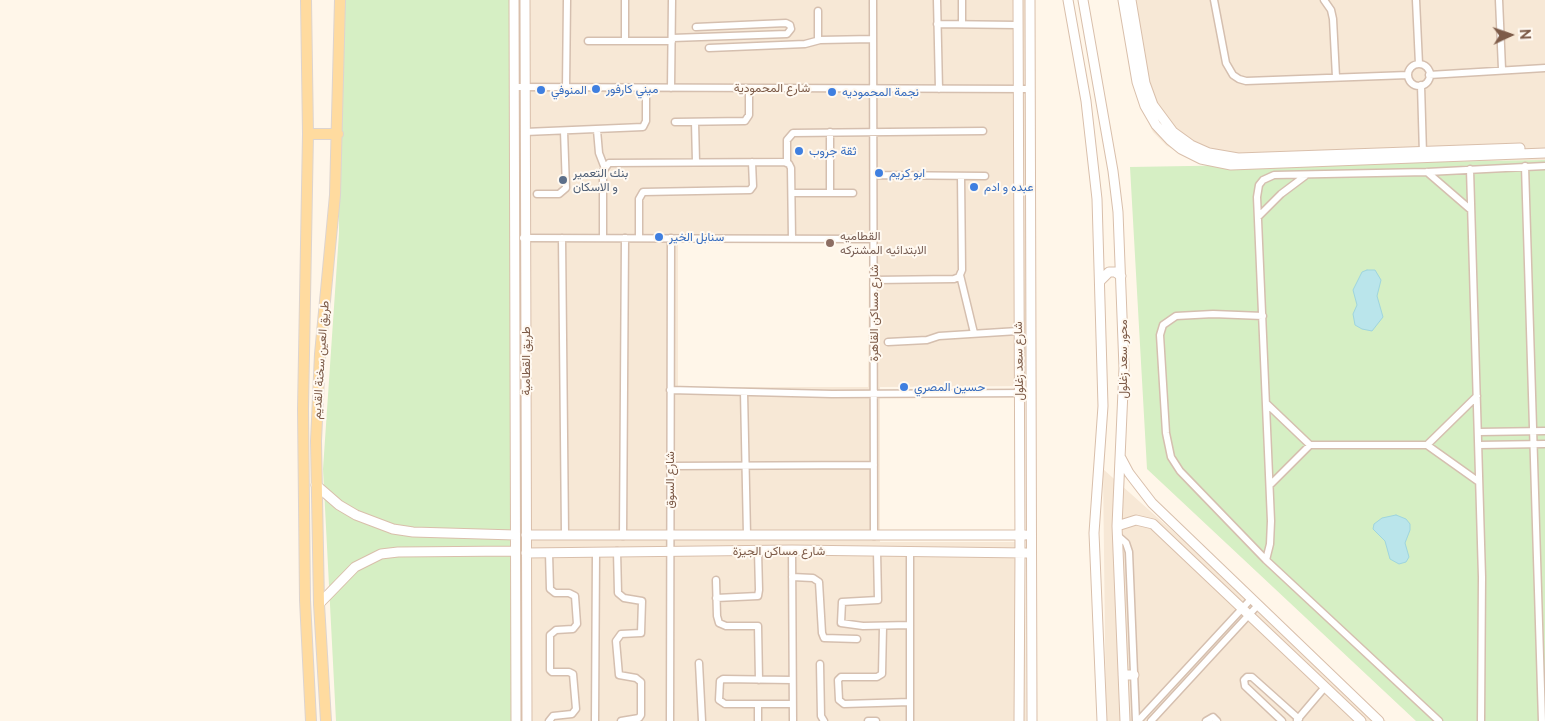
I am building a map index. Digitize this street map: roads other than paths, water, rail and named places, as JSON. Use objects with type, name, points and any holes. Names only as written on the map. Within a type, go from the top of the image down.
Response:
[{"type":"main road","name":"طريق العين سخنة القديم","points":[[306,0],[308,134],[303,409],[305,600],[311,721]]},
{"type":"main road","name":"طريق العين سخنة القديم","points":[[326,721],[319,604],[316,485],[318,380],[333,231],[338,134],[340,0]]},
{"type":"main road","points":[[308,134],[338,134]]},
{"type":"street","name":"طريق القطامية","points":[[514,0],[516,721]]},
{"type":"street","name":"طريق القطامية","points":[[525,0],[527,721]]},
{"type":"street","points":[[566,88],[567,0]]},
{"type":"street","points":[[625,0],[625,41]]},
{"type":"street","points":[[671,88],[672,0]]},
{"type":"street","name":"شارع مساكن القاهرة","points":[[873,0],[874,536]]},
{"type":"street","points":[[937,0],[939,89]]},
{"type":"street","points":[[962,0],[962,24]]},
{"type":"street","name":"شارع سعد زغلول","points":[[1018,0],[1019,721]]},
{"type":"street","name":"شارع سعد زغلول","points":[[1030,0],[1032,721]]},
{"type":"street","name":"محور سعد زغلول","points":[[1068,0],[1092,150],[1097,199],[1103,406],[1094,533],[1102,721]]},
{"type":"street","name":"محور سعد زغلول","points":[[1083,0],[1114,171],[1121,276],[1124,368],[1117,530],[1125,721]]},
{"type":"street","points":[[1124,0],[1135,74],[1145,106],[1156,125],[1170,140],[1193,155],[1219,164],[1231,165],[1545,148]]},
{"type":"street","points":[[1131,0],[1148,95],[1163,120],[1191,146],[1219,156],[1238,158],[1545,154]]},
{"type":"street","points":[[1218,0],[1214,0],[1226,63],[1233,75],[1239,79],[1246,81],[1336,76],[1408,75]]},
{"type":"street","points":[[1324,0],[1332,10],[1336,76]]},
{"type":"street","points":[[1416,0],[1419,64]]},
{"type":"street","points":[[1499,0],[1502,70]]},
{"type":"street","points":[[818,11],[818,40]]},
{"type":"street","points":[[588,41],[672,40],[787,34],[791,30],[790,25],[786,22],[742,26],[696,27]]},
{"type":"street","points":[[938,24],[1017,25]]},
{"type":"street","points":[[742,26],[742,36]]},
{"type":"street","points":[[710,48],[805,44],[818,40],[873,39]]},
{"type":"street","points":[[1419,64],[1425,66],[1430,75],[1428,81],[1421,85],[1412,83],[1408,75],[1410,68],[1419,64]]},
{"type":"street","points":[[1430,75],[1545,68]]},
{"type":"street","points":[[1421,85],[1424,155]]},
{"type":"street","name":"شارع المحمودية","points":[[514,88],[1029,89]]},
{"type":"street","points":[[525,132],[643,127],[646,121],[646,88]]},
{"type":"street","points":[[675,122],[747,120],[749,115],[749,88]]},
{"type":"street","points":[[695,122],[696,162]]},
{"type":"street","points":[[597,130],[598,152],[604,166],[603,238]]},
{"type":"street","points":[[537,194],[559,194],[566,188],[564,131]]},
{"type":"street","points":[[792,239],[791,168],[788,163],[787,140],[790,134],[874,131],[983,131]]},
{"type":"street","points":[[830,132],[830,193]]},
{"type":"street","points":[[604,166],[612,162],[788,163]]},
{"type":"street","points":[[639,238],[639,200],[643,192],[750,190],[753,186],[752,162]]},
{"type":"street","points":[[1524,166],[1532,431],[1543,688],[1542,721]]},
{"type":"street","points":[[1266,560],[1271,534],[1270,485],[1257,191],[1263,180],[1274,175],[1306,176],[1427,172],[1470,168],[1545,166]]},
{"type":"street","points":[[1470,168],[1479,432],[1482,586],[1481,721]]},
{"type":"street","points":[[1427,172],[1471,210]]},
{"type":"street","points":[[874,175],[985,176]]},
{"type":"street","points":[[961,176],[960,275],[974,333]]},
{"type":"street","points":[[1258,217],[1280,194],[1306,176]]},
{"type":"street","points":[[792,193],[853,193]]},
{"type":"street","points":[[514,238],[874,239]]},
{"type":"street","points":[[562,238],[565,534]]},
{"type":"street","points":[[623,536],[625,238]]},
{"type":"street","name":"شارع السوق","points":[[670,238],[670,721]]},
{"type":"street","points":[[1100,281],[1109,272],[1115,272],[1121,276]]},
{"type":"street","points":[[874,280],[954,280],[960,275]]},
{"type":"street","points":[[1263,316],[1213,314],[1176,316],[1163,325],[1160,335],[1167,442],[1171,457],[1180,471],[1266,560],[1439,721]]},
{"type":"street","points":[[888,342],[927,340],[939,336],[974,333],[1018,331]]},
{"type":"street","points":[[670,390],[1031,393]]},
{"type":"street","points":[[744,392],[747,535]]},
{"type":"street","points":[[1427,445],[1478,396]]},
{"type":"street","points":[[1266,404],[1310,445],[1427,445],[1479,482]]},
{"type":"street","points":[[1479,432],[1545,431]]},
{"type":"street","points":[[1479,446],[1545,444]]},
{"type":"street","points":[[1270,485],[1310,445]]},
{"type":"street","points":[[1121,456],[1141,489],[1161,511],[1380,721]]},
{"type":"street","points":[[670,466],[874,464]]},
{"type":"street","points":[[316,485],[356,515],[393,529],[413,532],[515,535]]},
{"type":"street","points":[[1153,524],[1161,511]]},
{"type":"street","points":[[1137,721],[1129,552],[1117,530],[1136,520],[1153,524],[1359,720],[1367,710]]},
{"type":"street","name":"شارع مساكن الجيزة","points":[[526,535],[1032,536]]},
{"type":"street","points":[[716,598],[758,596],[760,590],[758,550]]},
{"type":"street","name":"شارع مساكن الجيزة","points":[[526,553],[758,550],[1032,553]]},
{"type":"street","points":[[792,550],[793,721]]},
{"type":"street","points":[[617,551],[618,593],[624,598],[642,601],[641,633],[621,634],[617,637],[616,641],[619,675],[638,679],[641,682],[641,714],[639,718],[621,721]]},
{"type":"street","points":[[877,551],[878,600],[842,602],[840,622],[844,625],[910,625]]},
{"type":"street","points":[[910,551],[910,721]]},
{"type":"street","points":[[319,604],[355,567],[381,554],[398,552],[516,552]]},
{"type":"street","points":[[595,721],[596,552]]},
{"type":"street","points":[[548,553],[550,589],[555,593],[569,593],[575,596],[577,624],[574,629],[554,631],[550,635],[550,670],[552,672],[568,672],[573,674],[576,709],[572,714],[556,715],[549,721]]},
{"type":"street","points":[[792,577],[813,578],[820,582],[822,633],[824,638],[857,639]]},
{"type":"street","points":[[716,580],[719,623],[726,626],[758,626],[758,680]]},
{"type":"street","points":[[1137,721],[1254,602]]},
{"type":"street","points":[[1150,721],[1245,611]]},
{"type":"street","points":[[883,626],[882,674],[877,677],[841,677],[838,680],[839,700],[844,704],[910,702]]},
{"type":"street","points":[[699,663],[702,721]]},
{"type":"street","points":[[820,664],[820,716],[824,721]]},
{"type":"street","points":[[1123,675],[1134,675]]},
{"type":"street","points":[[1282,721],[1244,684],[1247,677],[1252,677],[1298,720],[1325,687]]},
{"type":"street","points":[[792,680],[722,679],[720,681],[719,700],[725,704],[758,706],[792,704]]},
{"type":"street","points":[[1264,704],[1272,694]]},
{"type":"street","points":[[758,706],[758,721]]},
{"type":"street","points":[[1206,721],[1212,717],[1217,721]]},
{"type":"street","points":[[868,721],[876,721]]},
{"type":"water","points":[[1375,270],[1381,280],[1377,296],[1383,317],[1372,331],[1355,325],[1353,314],[1357,305],[1353,290],[1362,272]]},
{"type":"water","points":[[1396,515],[1406,519],[1410,524],[1410,530],[1405,543],[1409,557],[1406,562],[1399,564],[1390,559],[1385,541],[1373,529],[1374,524],[1382,518]]},
{"type":"place","name":"ميني كارفور","points":[[596,89]]},
{"type":"place","name":"المنوفي","points":[[541,90]]},
{"type":"place","name":"نجمة المحموديه","points":[[832,92]]},
{"type":"place","name":"ثقة جروب","points":[[799,151]]},
{"type":"place","name":"ابو كريم","points":[[879,173]]},
{"type":"place","name":"بنك التعمير و الاسكان","points":[[563,180]]},
{"type":"place","name":"عبده و ادم","points":[[974,187]]},
{"type":"place","name":"سنابل الخير","points":[[659,237]]},
{"type":"place","name":"القطاميه الابتدائيه المشتركه","points":[[830,243]]},
{"type":"place","name":"حسين المصري","points":[[904,387]]}]
